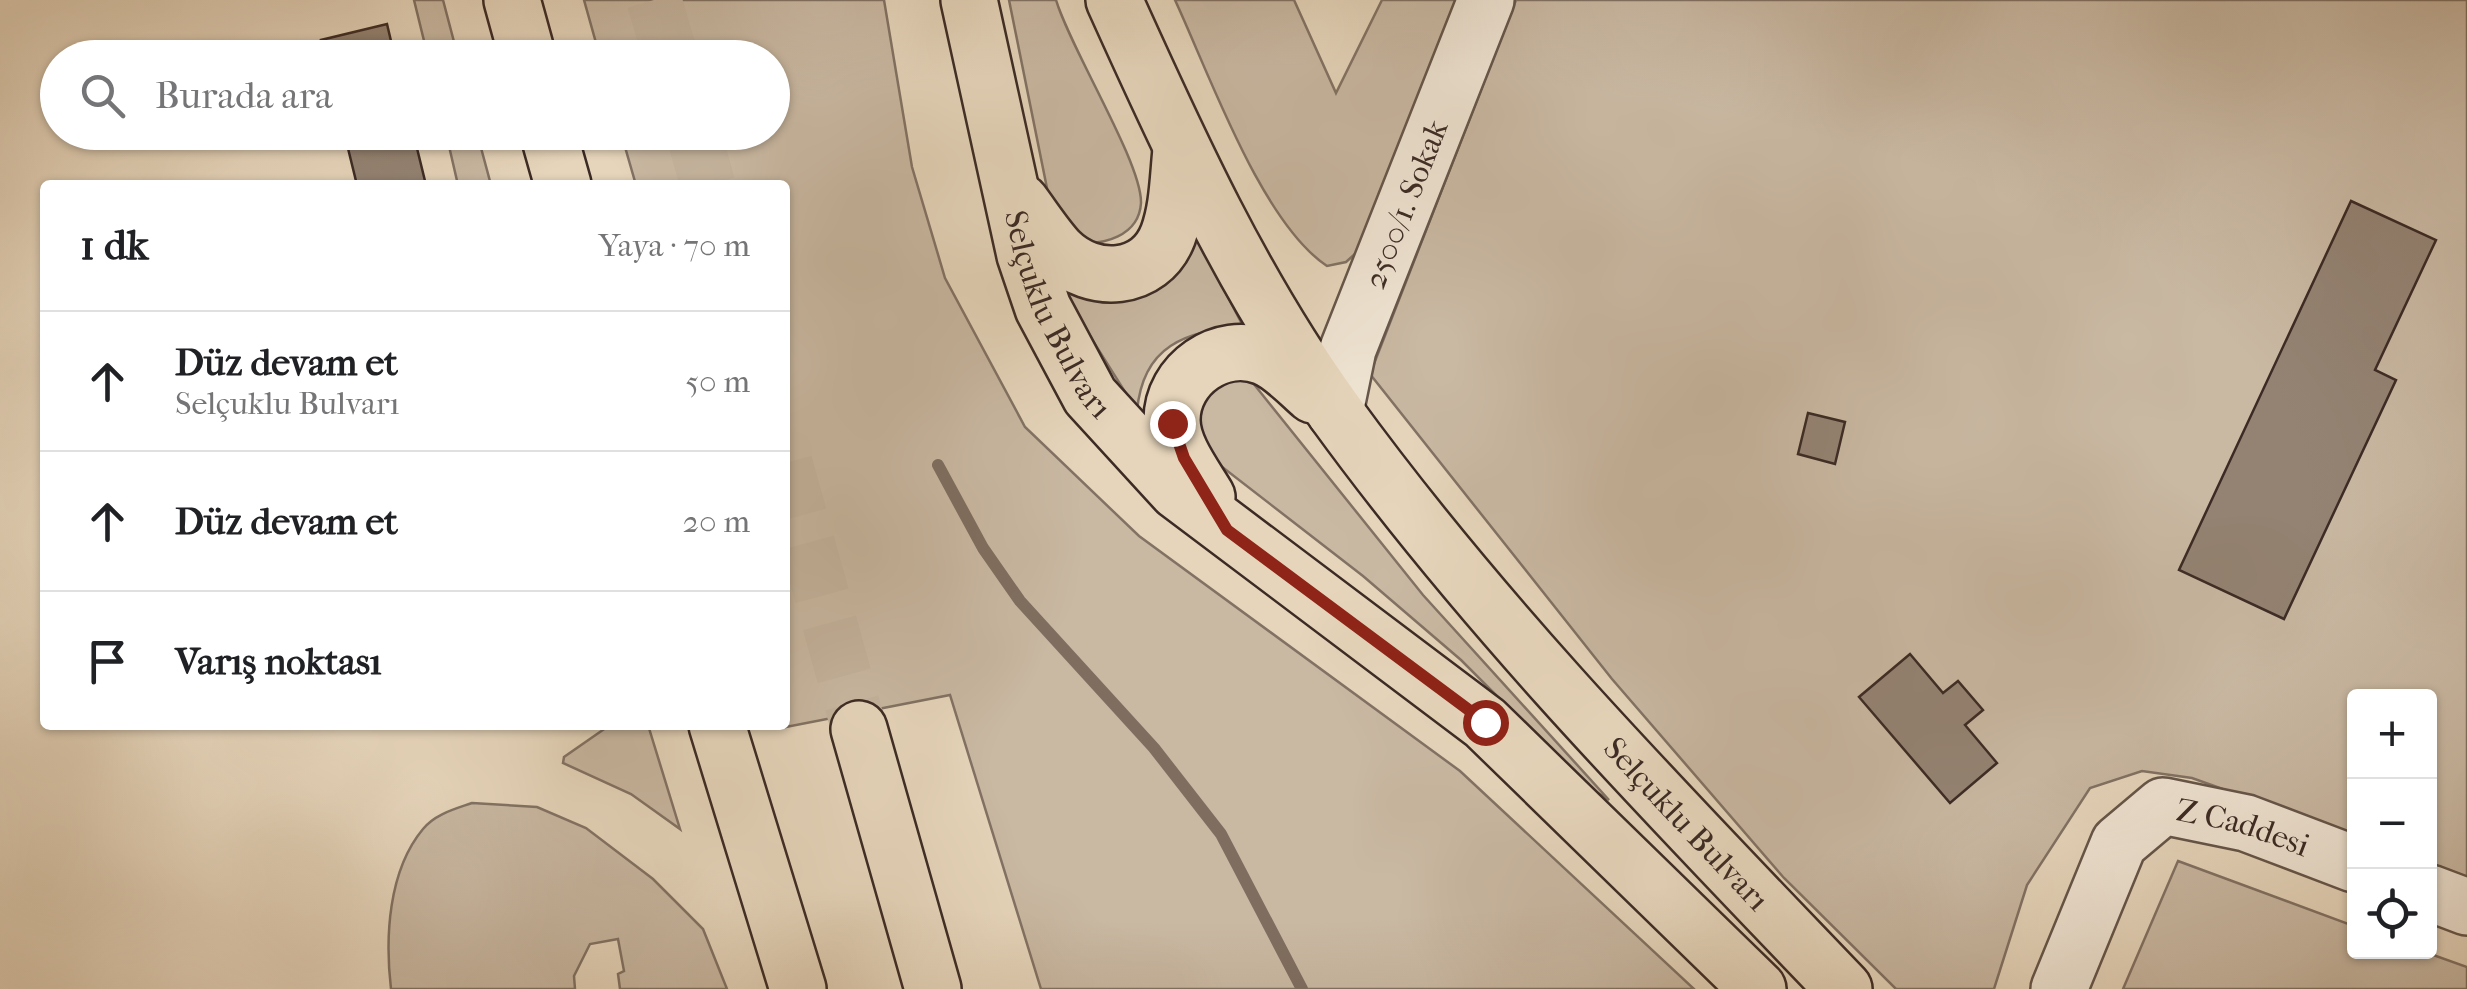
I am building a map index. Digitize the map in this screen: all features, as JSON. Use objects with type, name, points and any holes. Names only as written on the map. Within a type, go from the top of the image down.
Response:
[{"type":"main road","points":[[512,0],[523,40]]},
{"type":"main road","name":"Selçuklu Bulvarı","points":[[970,0],[1007,184],[1043,308],[1090,396],[1177,491],[1485,722],[1758,989]]},
{"type":"main road","name":"Selçuklu Bulvarı","points":[[1114,0],[1181,150],[1250,279],[1336,412],[1420,523],[1622,757],[1844,989]]},
{"type":"main road","points":[[553,150],[562,180]]},
{"type":"main road","points":[[1007,184],[1060,254],[1095,274],[1122,276],[1148,263],[1167,239],[1176,207],[1181,150]]},
{"type":"main road","points":[[1227,530],[1184,458],[1172,423],[1176,396],[1192,372],[1212,358],[1241,352],[1266,357],[1336,412]]},
{"type":"main road","points":[[859,729],[934,989]]},
{"type":"main road","points":[[719,730],[798,989]]},
{"type":"street","name":"2500/1. Sokak","points":[[1336,412],[1348,349],[1486,0]]},
{"type":"street","name":"Z Caddesi","points":[[2059,989],[2119,843],[2163,806],[2246,823],[2347,861]]},
{"type":"street","points":[[2437,896],[2467,907]]},
{"type":"shaded area","points":[[414,0],[443,0],[454,40],[424,40]]},
{"type":"shaded area","points":[[584,0],[884,0],[912,167],[945,278],[1025,427],[1139,536],[1460,771],[1694,989],[1041,989],[950,695],[790,726],[790,180],[635,180],[626,150],[790,150],[790,40],[595,40]]},
{"type":"shaded area","points":[[1009,0],[1056,0],[1118,134],[1141,203],[1134,224],[1118,236],[1076,242],[1050,203]]},
{"type":"shaded area","points":[[1175,0],[1294,0],[1336,93],[1382,0],[1456,0],[1356,253],[1346,262],[1327,266],[1303,245],[1280,216],[1239,144]]},
{"type":"shaded area","points":[[1516,0],[2467,0],[2467,877],[2437,866],[2437,689],[2347,689],[2347,833],[2192,778],[2142,771],[2090,788],[2027,885],[1994,989],[1896,989],[1784,878],[1612,679],[1370,374]]},
{"type":"shaded area","points":[[450,150],[482,150],[490,180],[457,180]]},
{"type":"shaded area","points":[[1193,230],[1243,326],[1203,333],[1170,346],[1148,371],[1137,411],[1059,287],[1085,298],[1123,301],[1151,282]]},
{"type":"shaded area","points":[[1249,378],[1423,595],[1609,800],[1587,786],[1461,660],[1363,576],[1199,449],[1187,400],[1214,379]]},
{"type":"shaded area","points":[[603,730],[650,730],[680,829],[631,794],[563,763],[564,757]]},
{"type":"shaded area","points":[[472,803],[537,807],[586,828],[653,879],[703,929],[727,989],[620,989],[618,974],[624,971],[618,939],[590,944],[574,976],[575,989],[391,989],[389,927],[402,865],[411,846],[433,819]]},
{"type":"shaded area","points":[[2178,861],[2347,923],[2347,959],[2437,956],[2467,967],[2467,989],[2123,989]]},
{"type":"building","points":[[387,24],[391,40],[321,40]]},
{"type":"building","points":[[348,150],[417,150],[425,180],[356,180]]},
{"type":"building","points":[[2351,201],[2436,240],[2375,370],[2396,380],[2284,619],[2179,570]]},
{"type":"building","points":[[1808,413],[1845,422],[1835,464],[1798,454]]},
{"type":"building","points":[[1910,654],[1943,693],[1958,681],[1983,710],[1965,725],[1997,763],[1950,803],[1859,697]]},
{"type":"waterway","points":[[938,465],[983,548],[1020,601],[1154,748],[1221,834],[1302,989]]},
{"type":"tunnel","points":[[654,0],[666,40]]},
{"type":"tunnel","points":[[698,150],[707,180]]},
{"type":"tunnel","points":[[790,481],[859,729]]},
{"type":"route","points":[[1172,423],[1184,458],[1227,530],[1485,722]]}]
